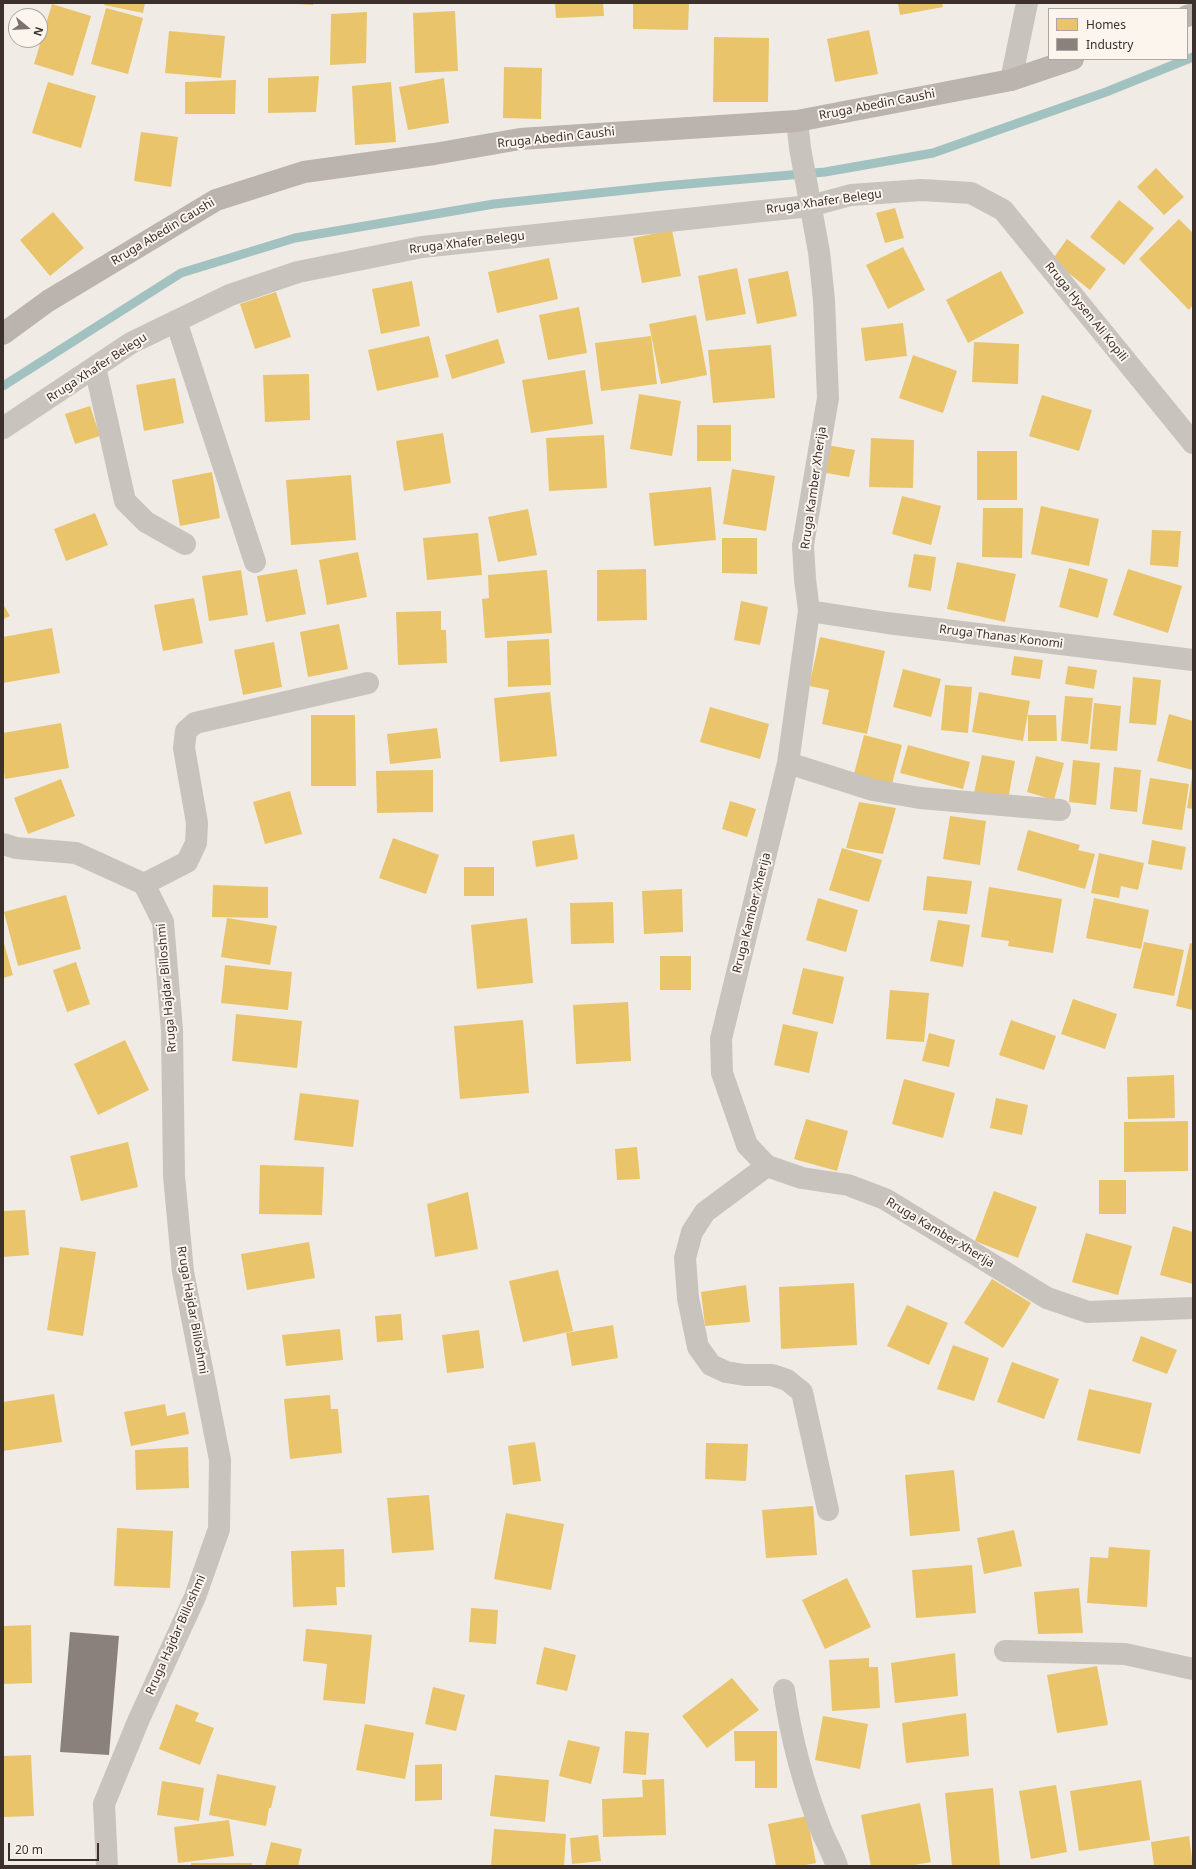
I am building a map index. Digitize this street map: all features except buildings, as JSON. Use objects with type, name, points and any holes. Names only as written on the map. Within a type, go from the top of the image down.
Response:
[{"type":"main road","name":"Rruga Abedin Caushi","points":[[3,334],[48,301],[216,200],[304,172],[434,154],[520,139],[797,120],[1011,80],[1071,60]]},
{"type":"street","points":[[1011,80],[1027,3]]},
{"type":"street","name":"Rruga Kamber Xherija","points":[[797,120],[800,148],[819,252],[824,300],[828,398],[803,545],[809,611],[788,763],[721,1039],[722,1073],[747,1145],[767,1166],[802,1178],[848,1185],[885,1199],[1047,1298],[1088,1312],[1193,1308]]},
{"type":"street","name":"Rruga Xhafer Belegu","points":[[3,428],[131,344],[230,295],[298,272],[422,247],[809,199],[922,190],[971,193]]},
{"type":"street","name":"Rruga Hysen Ali Kopili","points":[[971,193],[1003,210],[1193,442]]},
{"type":"street","points":[[176,321],[255,562]]},
{"type":"street","points":[[95,367],[125,501],[146,522],[185,544]]},
{"type":"street","name":"Rruga Thanas Konomi","points":[[809,611],[895,624],[1193,660]]},
{"type":"street","points":[[3,844],[16,848],[76,853],[144,884],[187,862],[196,843],[197,823],[184,748],[186,731],[195,723],[368,683]]},
{"type":"street","points":[[788,763],[873,790],[920,798],[1060,810]]},
{"type":"street","name":"Rruga Hajdar Billoshmi","points":[[107,1866],[104,1804],[139,1719],[195,1597],[219,1528],[220,1460],[183,1272],[174,1176],[172,1030],[163,922],[144,884]]},
{"type":"street","points":[[767,1166],[705,1212],[692,1232],[685,1258],[688,1298],[698,1347],[711,1365],[726,1372],[745,1375],[772,1375],[787,1380],[802,1392],[828,1510]]},
{"type":"street","points":[[1005,1651],[1125,1654],[1193,1669]]},
{"type":"street","points":[[784,1690],[789,1726],[810,1797],[822,1832],[837,1866]]},
{"type":"waterway","points":[[1188,59],[1193,57]]},
{"type":"waterway","points":[[3,386],[181,273],[295,238],[494,204],[664,186],[825,172],[933,153],[1106,92],[1186,60]]}]
